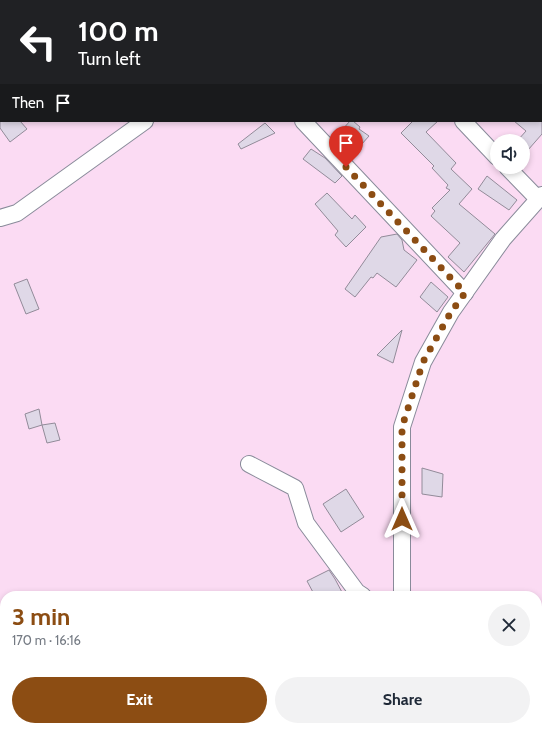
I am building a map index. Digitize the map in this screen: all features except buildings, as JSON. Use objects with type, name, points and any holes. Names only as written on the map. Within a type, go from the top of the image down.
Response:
[{"type":"street","points":[[0,218],[17,213],[144,122]]},
{"type":"street","points":[[304,122],[465,293]]},
{"type":"street","points":[[464,122],[490,150]]},
{"type":"street","points":[[402,591],[402,427],[423,362],[451,312],[503,239],[540,197],[515,174]]},
{"type":"street","points":[[249,464],[296,488],[306,523],[357,591]]},
{"type":"shaded area","points":[[0,122],[542,122],[542,591],[0,591]]},
{"type":"route","points":[[346,167],[465,293],[451,312],[423,362],[402,427],[402,519]]}]
